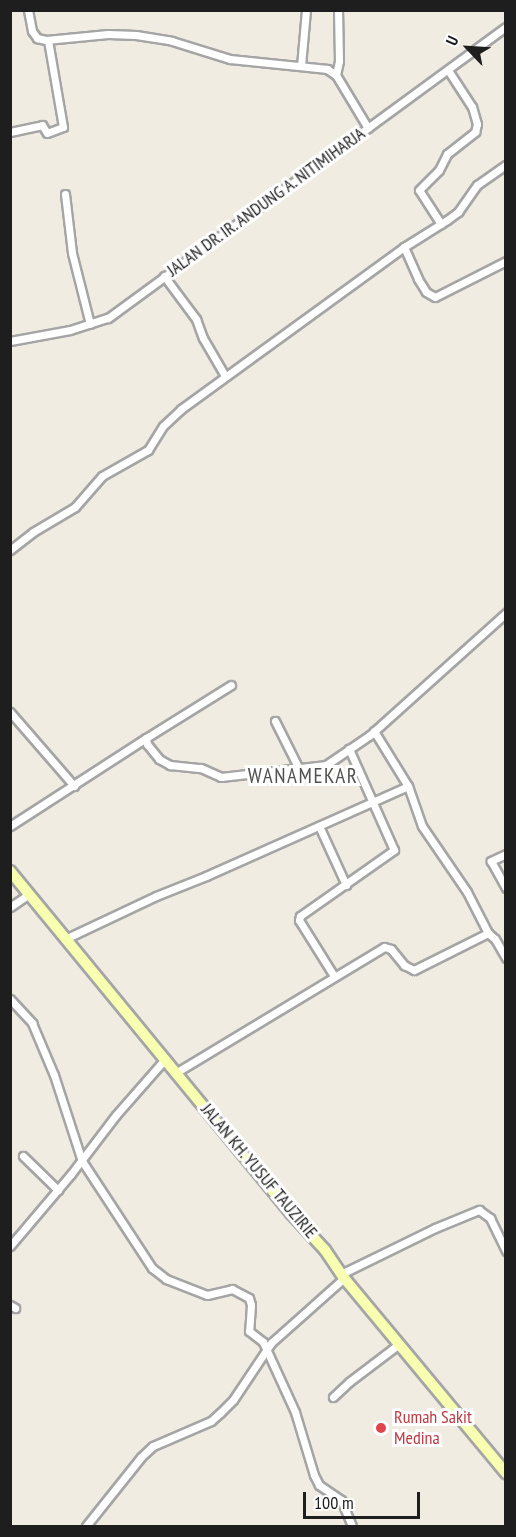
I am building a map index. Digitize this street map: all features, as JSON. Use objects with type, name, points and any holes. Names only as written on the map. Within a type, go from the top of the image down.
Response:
[{"type":"main road","name":"JALAN KH. YUSUF TAUZIRIE","points":[[10,871],[504,1469]]},
{"type":"street","points":[[28,10],[32,31],[37,38],[48,40],[108,34],[136,35],[172,41],[230,59],[327,69],[336,75],[368,128]]},
{"type":"street","points":[[301,66],[306,10]]},
{"type":"street","points":[[336,75],[339,61],[338,10]]},
{"type":"street","name":"JALAN DR. IR. ANDUNG A. NITIMIHARJA","points":[[10,341],[108,318],[506,27]]},
{"type":"street","points":[[10,132],[42,125],[47,133],[63,127],[48,40]]},
{"type":"street","points":[[441,224],[418,191],[439,170],[447,154],[475,132],[477,124],[472,107],[448,70]]},
{"type":"street","points":[[10,550],[33,532],[75,507],[102,476],[148,450],[171,417],[225,376],[404,247],[458,212],[477,185],[506,165]]},
{"type":"street","points":[[65,194],[72,253],[90,324]]},
{"type":"street","points":[[404,247],[426,292],[435,297],[506,261]]},
{"type":"street","points":[[164,276],[196,319],[202,338],[225,376]]},
{"type":"street","points":[[146,738],[147,744],[159,759],[170,765],[201,768],[221,777],[321,767],[374,731],[506,614]]},
{"type":"street","points":[[10,826],[231,685]]},
{"type":"street","points":[[10,712],[74,786]]},
{"type":"street","points":[[275,721],[299,769]]},
{"type":"street","points":[[374,731],[408,786],[422,826],[467,892],[488,933],[495,939],[506,958]]},
{"type":"street","points":[[334,976],[299,920],[300,916],[305,909],[346,885],[394,851],[349,749]]},
{"type":"street","points":[[64,939],[156,896],[408,786]]},
{"type":"street","points":[[319,826],[346,885]]},
{"type":"street","points":[[506,854],[491,861],[506,888]]},
{"type":"street","points":[[10,907],[28,895]]},
{"type":"street","points":[[177,1072],[334,976],[386,947],[407,968],[419,969],[488,933]]},
{"type":"street","points":[[10,999],[32,1023],[54,1075],[82,1161],[159,1275],[207,1295],[230,1288],[245,1294],[251,1305],[249,1331],[260,1339],[266,1349],[295,1412],[317,1482],[341,1500],[352,1527]]},
{"type":"street","points":[[10,1246],[82,1161],[116,1115],[165,1059]]},
{"type":"street","points":[[23,1156],[58,1190]]},
{"type":"street","points":[[86,1527],[128,1472],[153,1446],[211,1421],[220,1413],[233,1400],[266,1349],[343,1276],[404,1242],[479,1210],[490,1218],[506,1251]]},
{"type":"street","points":[[333,1397],[399,1344]]},
{"type":"place","name":"Rumah Sakit Medina","points":[[381,1428]]},
{"type":"district","name":"WANAMEKAR","points":[[303,776]]}]
